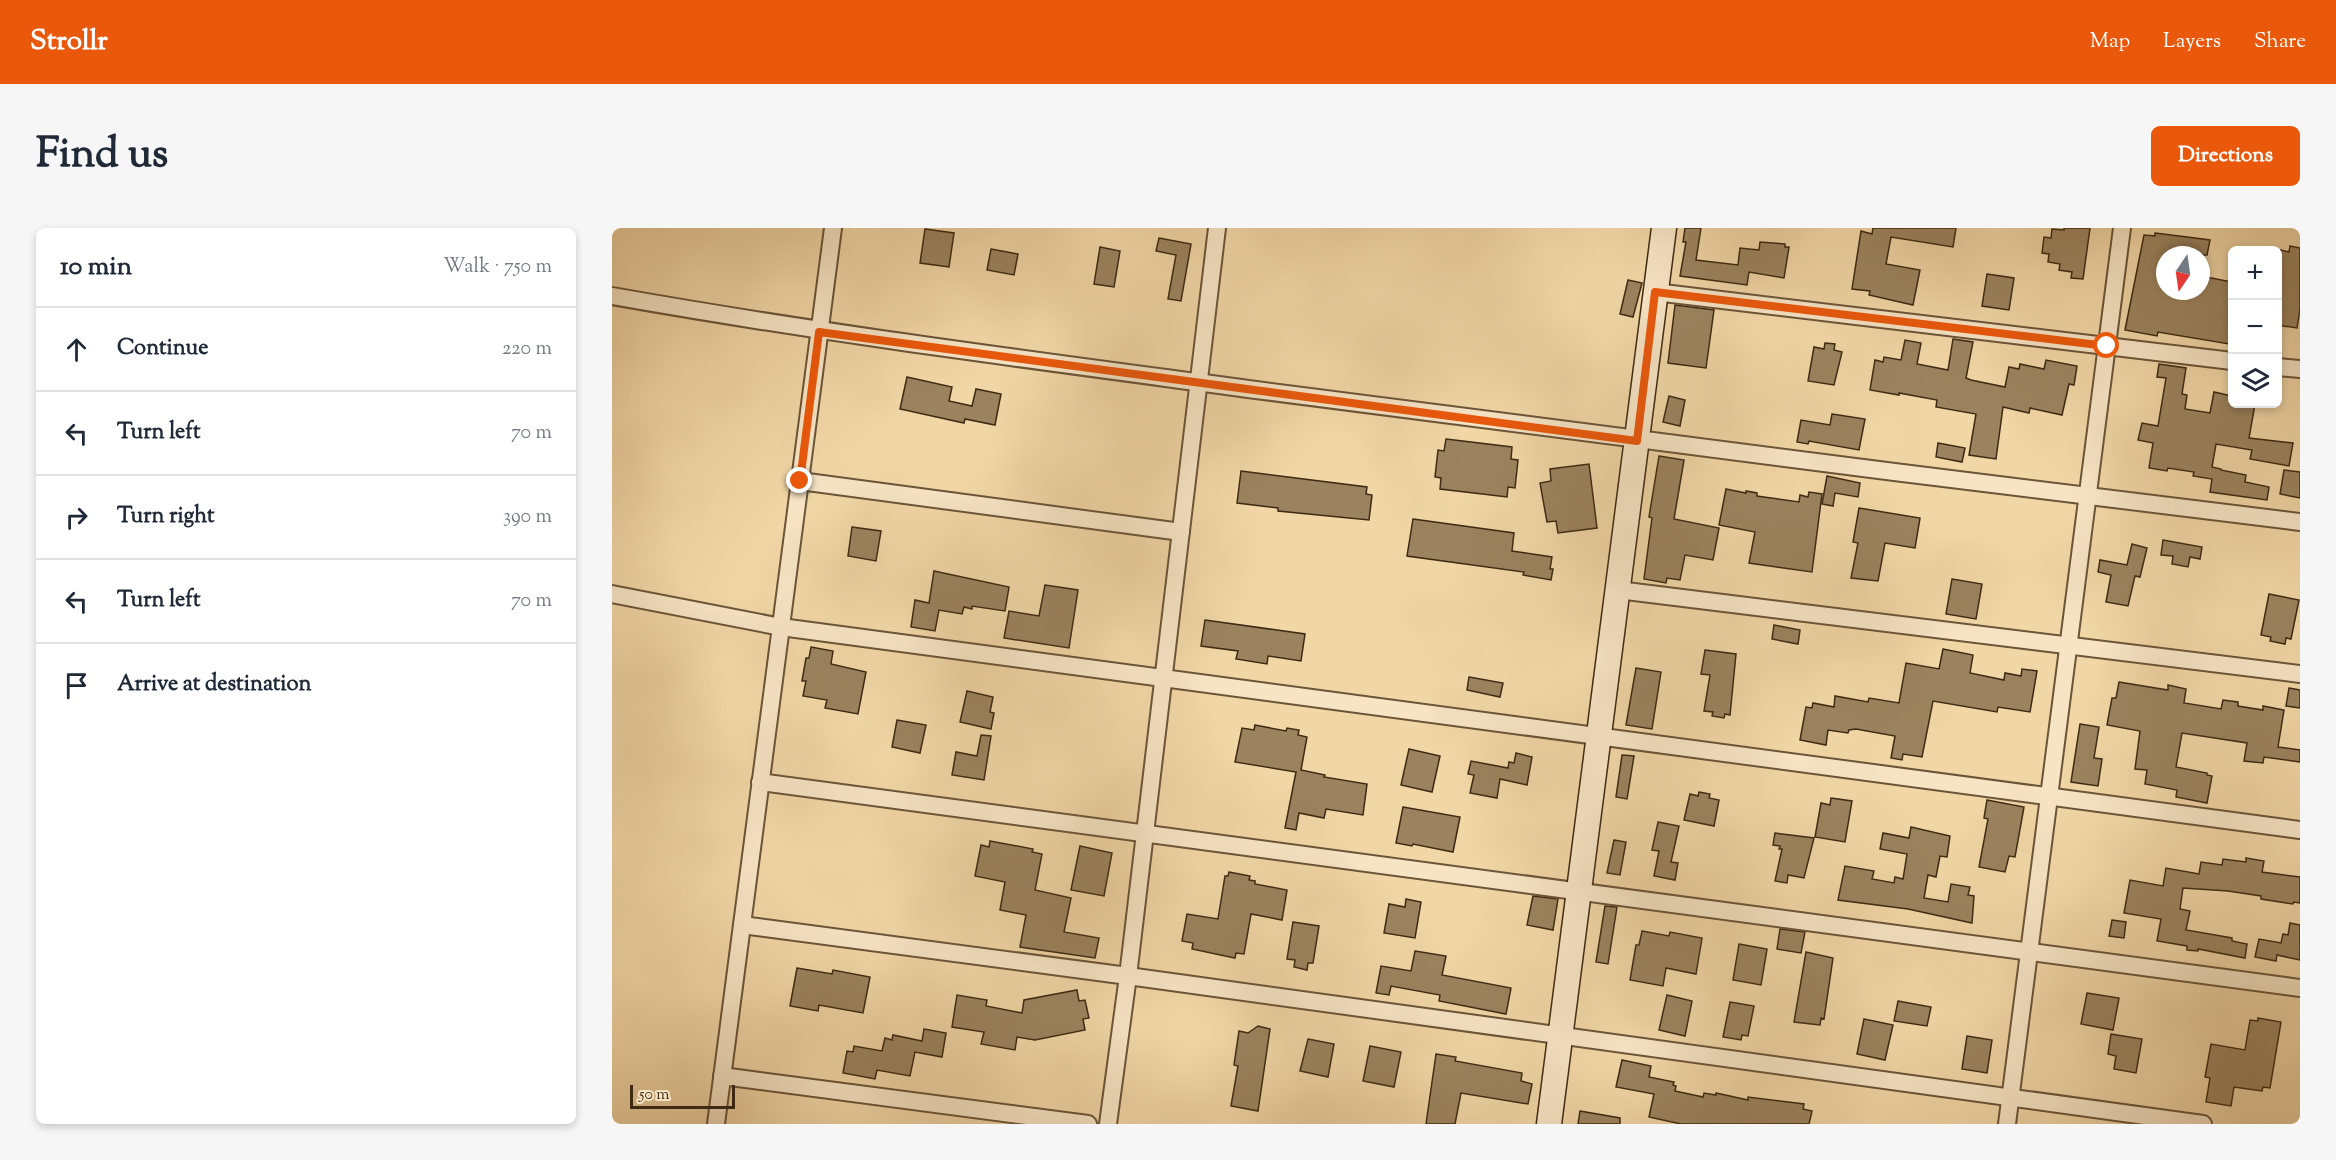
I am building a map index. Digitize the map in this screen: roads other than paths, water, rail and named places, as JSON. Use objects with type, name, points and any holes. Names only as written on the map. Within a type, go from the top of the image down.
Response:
[{"type":"main road","points":[[1549,1124],[1664,228]]},
{"type":"street","points":[[716,1124],[833,228]]},
{"type":"street","points":[[1108,1124],[1128,976],[1217,228]]},
{"type":"street","points":[[2007,1124],[2122,228]]},
{"type":"street","points":[[1655,292],[2228,361]]},
{"type":"street","points":[[612,296],[819,332],[1637,441],[2300,522]]},
{"type":"street","points":[[2282,367],[2300,369]]},
{"type":"street","points":[[800,481],[1181,532]]},
{"type":"street","points":[[1618,590],[2300,674]]},
{"type":"street","points":[[612,594],[781,627],[2300,830]]},
{"type":"street","points":[[760,782],[2300,988]]},
{"type":"street","points":[[742,926],[1128,976],[2203,1124]]},
{"type":"street","points":[[722,1076],[1088,1124]]}]
